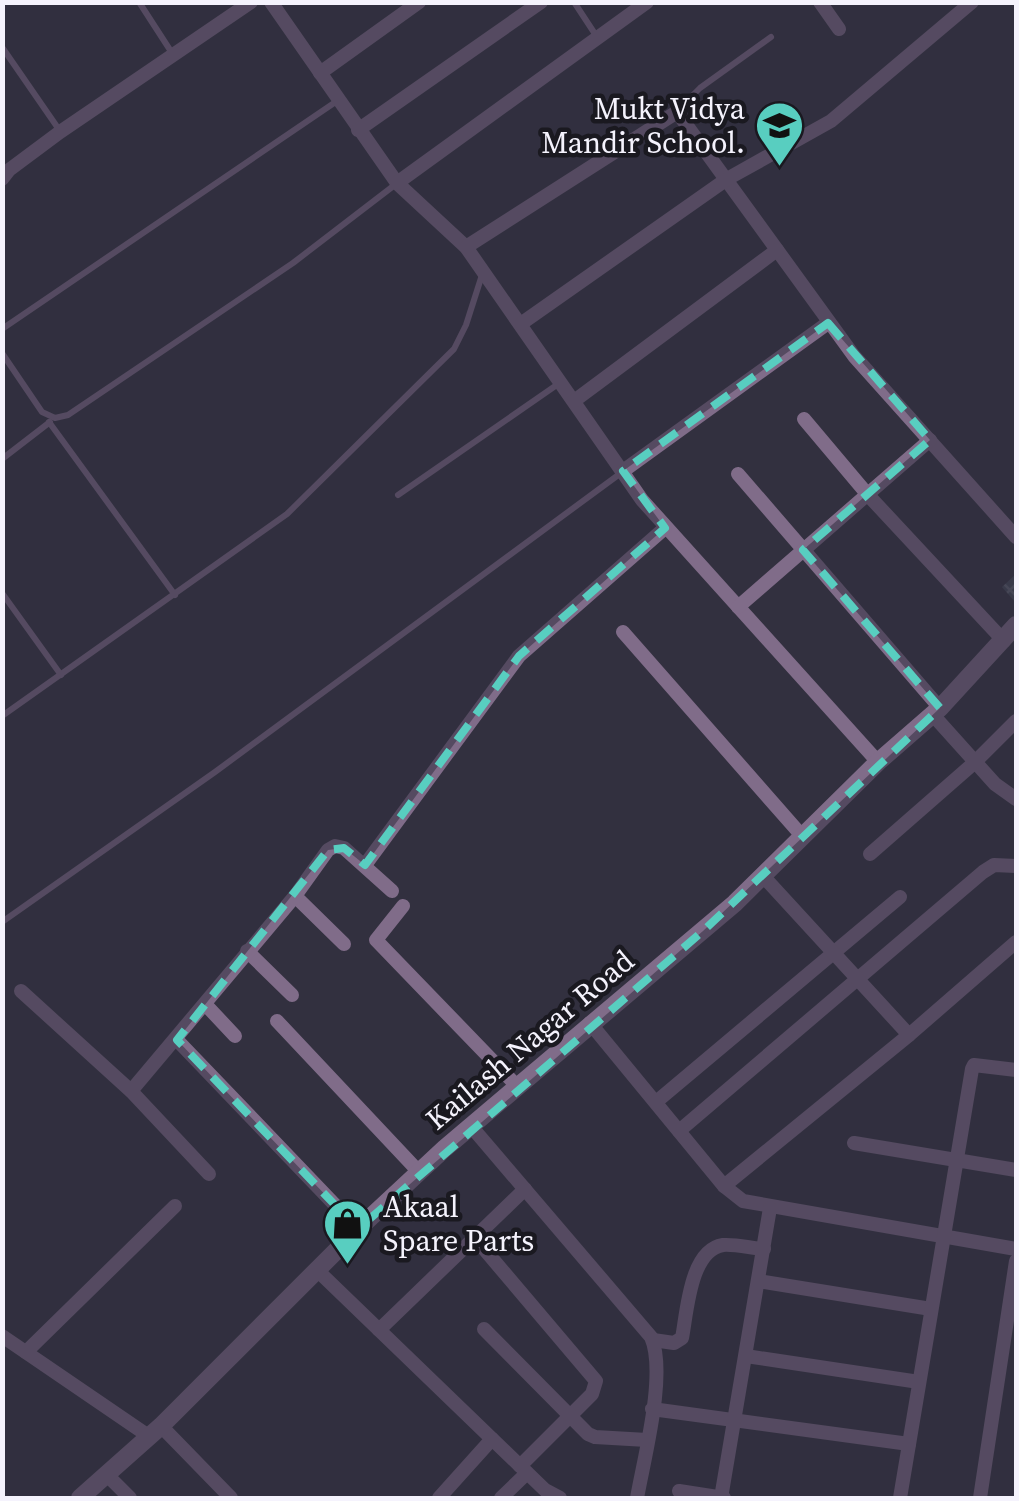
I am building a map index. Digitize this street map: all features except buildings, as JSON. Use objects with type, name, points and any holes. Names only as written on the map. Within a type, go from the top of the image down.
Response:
[{"type":"street","points":[[2,179],[60,132],[252,2]]},
{"type":"street","points":[[271,2],[397,183],[466,248],[665,528],[878,762]]},
{"type":"street","points":[[320,72],[419,2]]},
{"type":"street","points":[[358,130],[541,2]]},
{"type":"street","points":[[397,183],[647,2]]},
{"type":"street","points":[[820,2],[839,29]]},
{"type":"street","points":[[522,324],[727,179],[831,121],[972,2]]},
{"type":"street","points":[[466,248],[677,112],[828,323],[1016,537]]},
{"type":"street","points":[[574,401],[777,250]]},
{"type":"street","points":[[623,471],[828,323]]},
{"type":"street","points":[[804,419],[1004,641]]},
{"type":"street","points":[[738,608],[930,440]]},
{"type":"street","points":[[738,474],[974,763],[1016,799]]},
{"type":"street","points":[[364,864],[519,656],[665,528]]},
{"type":"street","name":"Kailash Nagar Road","points":[[80,1498],[156,1431],[419,1172],[763,876],[878,762],[936,712],[1016,626]]},
{"type":"street","points":[[623,632],[803,836]]},
{"type":"street","points":[[870,854],[1016,721]]},
{"type":"street","points":[[131,1092],[295,896],[328,850],[335,846],[344,848],[392,891]]},
{"type":"street","points":[[679,1130],[983,872],[994,865],[1016,866]]},
{"type":"street","points":[[763,876],[909,1035]]},
{"type":"street","points":[[295,896],[344,944]]},
{"type":"street","points":[[656,1102],[900,897]]},
{"type":"street","points":[[403,906],[376,940],[516,1086]]},
{"type":"street","points":[[724,1186],[1016,942]]},
{"type":"street","points":[[247,950],[292,995]]},
{"type":"street","points":[[21,992],[131,1092],[209,1174]]},
{"type":"street","points":[[206,1004],[235,1036]]},
{"type":"street","points":[[277,1021],[419,1172]]},
{"type":"street","points":[[590,1023],[724,1186],[743,1201],[1016,1249]]},
{"type":"street","points":[[177,1040],[358,1228]]},
{"type":"street","points":[[900,1498],[974,1064],[1016,1070]]},
{"type":"street","points":[[470,1126],[652,1340],[658,1364],[637,1498]]},
{"type":"street","points":[[854,1143],[1016,1170]]},
{"type":"street","points":[[379,1330],[525,1189]]},
{"type":"street","points":[[26,1352],[175,1206]]},
{"type":"street","points":[[679,1491],[723,1498],[770,1208]]},
{"type":"street","points":[[474,1238],[596,1380],[592,1394],[501,1498]]},
{"type":"street","points":[[652,1340],[674,1343],[682,1338],[696,1268],[711,1250],[725,1245],[764,1249]]},
{"type":"street","points":[[980,1498],[1016,1262]]},
{"type":"street","points":[[318,1271],[545,1490],[560,1498]]},
{"type":"street","points":[[758,1280],[930,1310]]},
{"type":"street","points":[[484,1329],[569,1416],[595,1437],[647,1440]]},
{"type":"street","points":[[2,1336],[156,1431],[231,1498]]},
{"type":"street","points":[[746,1356],[918,1382]]},
{"type":"street","points":[[652,1409],[908,1444]]},
{"type":"street","points":[[439,1498],[492,1439]]},
{"type":"street","points":[[107,1475],[130,1498]]},
{"type":"lane","points":[[139,2],[172,54]]},
{"type":"lane","points":[[574,2],[598,38]]},
{"type":"lane","points":[[677,112],[700,88],[771,37]]},
{"type":"lane","points":[[2,48],[60,132]]},
{"type":"lane","points":[[2,328],[338,100]]},
{"type":"lane","points":[[2,459],[52,420],[68,415],[293,263],[397,183]]},
{"type":"lane","points":[[2,716],[301,502],[442,364],[466,325],[483,271]]},
{"type":"lane","points":[[2,353],[175,594]]},
{"type":"lane","points":[[398,495],[561,382]]},
{"type":"lane","points":[[2,922],[215,772],[623,471]]},
{"type":"lane","points":[[2,594],[61,674]]},
{"type":"highlighted area","points":[[828,323],[930,440],[803,550],[940,708],[703,931],[358,1229],[177,1040],[328,850],[344,848],[365,865],[519,656],[665,528],[623,471]]},
{"type":"place","name":"Mukt Vidya Mandir School.","points":[[780,168]]},
{"type":"place","name":"Akaal Spare Parts","points":[[348,1266]]}]
